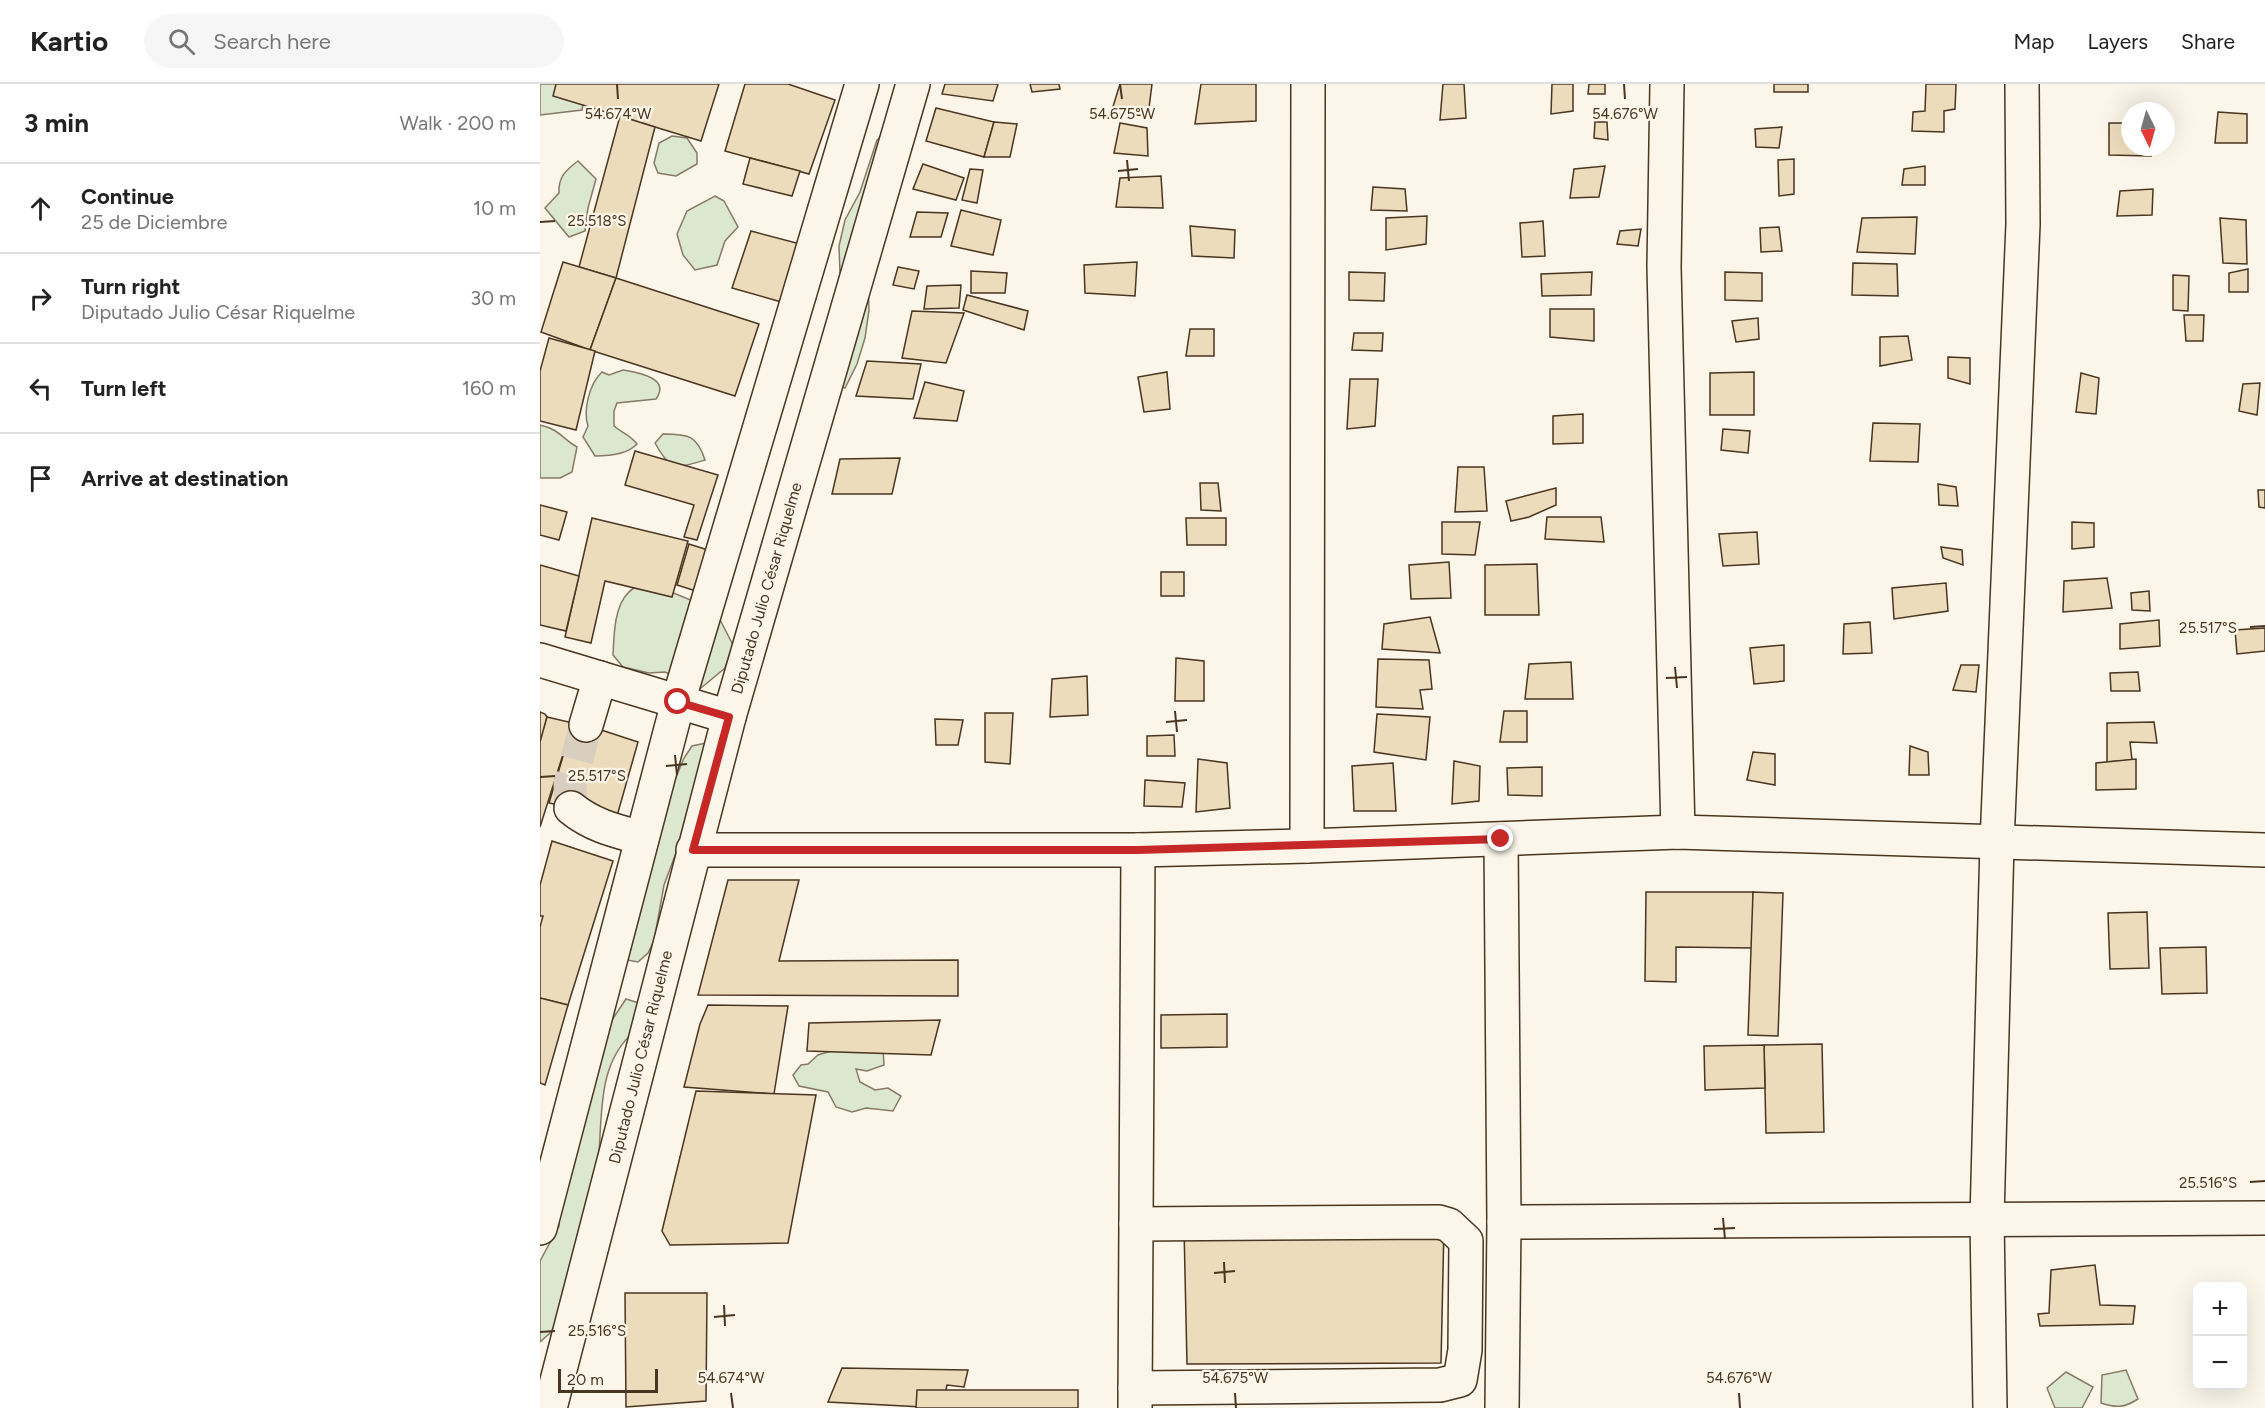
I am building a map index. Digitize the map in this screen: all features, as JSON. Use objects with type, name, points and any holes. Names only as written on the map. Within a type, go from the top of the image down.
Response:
[{"type":"street","points":[[540,1228],[678,702],[861,84]]},
{"type":"street","name":"Diputado Julio César Riquelme","points":[[550,1408],[729,717],[913,84]]},
{"type":"street","points":[[1307,846],[1308,84]]},
{"type":"street","points":[[1667,84],[1664,267],[1678,832]]},
{"type":"street","points":[[1990,1408],[1987,1219],[1997,843],[2023,224],[2022,84]]},
{"type":"street","points":[[540,660],[729,717]]},
{"type":"street","points":[[586,725],[600,678]]},
{"type":"street","points":[[571,807],[584,819],[600,827],[642,838]]},
{"type":"street","points":[[693,850],[1138,850],[1678,832],[2265,850]]},
{"type":"street","points":[[1501,839],[1504,1222],[1502,1408]]},
{"type":"street","points":[[1136,1224],[1415,1221],[1439,1222],[1449,1225],[1467,1241],[1466,1350],[1460,1380],[1440,1385],[1135,1398],[1138,850]]},
{"type":"street","points":[[1504,1222],[2265,1218]]},
{"type":"street","points":[[1466,1350],[1502,1351]]},
{"type":"green space","points":[[540,84],[586,84],[582,110],[540,115]]},
{"type":"green space","points":[[902,121],[868,281],[869,310],[865,338],[857,364],[845,388],[819,379],[846,298],[840,273],[839,246],[845,220],[860,192],[877,140]]},
{"type":"green space","points":[[672,136],[687,138],[697,153],[697,164],[676,176],[658,173],[654,163],[659,143]]},
{"type":"green space","points":[[578,161],[596,179],[588,208],[585,231],[569,237],[545,208],[559,193],[564,174]]},
{"type":"green space","points":[[715,196],[724,201],[738,227],[725,241],[717,265],[695,270],[683,255],[677,234],[687,211]]},
{"type":"green space","points":[[623,370],[651,378],[656,381],[660,392],[656,399],[617,403],[614,411],[614,426],[637,444],[623,452],[595,456],[583,437],[588,426],[586,413],[588,398],[597,377],[602,372],[609,375]]},
{"type":"green space","points":[[540,425],[557,432],[577,447],[572,472],[560,478],[540,478]]},
{"type":"green space","points":[[663,434],[685,436],[695,441],[705,460],[680,466],[670,463],[655,443]]},
{"type":"green space","points":[[640,584],[659,587],[715,610],[733,645],[725,668],[701,688],[665,672],[649,673],[623,667],[613,655],[620,606],[629,592]]},
{"type":"green space","points":[[706,743],[679,845],[664,885],[654,941],[648,953],[638,962],[622,959],[666,801],[684,758],[692,746]]},
{"type":"green space","points":[[626,999],[639,1003],[635,1031],[621,1046],[606,1081],[602,1101],[596,1182],[588,1216],[559,1320],[540,1342],[540,1261],[559,1226],[558,1197],[610,1023]]},
{"type":"green space","points":[[883,1049],[884,1065],[867,1071],[856,1069],[860,1082],[875,1090],[888,1088],[901,1096],[893,1111],[866,1108],[852,1112],[836,1107],[828,1092],[799,1086],[793,1075],[801,1065],[808,1064],[818,1055],[831,1051]]},
{"type":"green space","points":[[2126,1370],[2138,1399],[2120,1406],[2101,1403],[2102,1375]]},
{"type":"green space","points":[[2066,1372],[2093,1387],[2082,1408],[2055,1408],[2047,1388]]},
{"type":"building","points":[[556,84],[719,84],[701,141],[553,96]]},
{"type":"building","points":[[745,84],[788,84],[835,100],[809,174],[725,151]]},
{"type":"building","points":[[945,84],[998,84],[993,101],[942,94]]},
{"type":"building","points":[[1030,84],[1059,84],[1060,89],[1032,92]]},
{"type":"building","points":[[1120,84],[1152,84],[1148,116],[1111,113]]},
{"type":"building","points":[[1201,84],[1256,84],[1256,121],[1195,124]]},
{"type":"building","points":[[1443,84],[1464,84],[1466,118],[1440,120]]},
{"type":"building","points":[[1552,84],[1573,84],[1573,111],[1551,114]]},
{"type":"building","points":[[1589,84],[1605,84],[1605,94],[1588,94]]},
{"type":"building","points":[[1774,84],[1808,84],[1808,92],[1774,92]]},
{"type":"building","points":[[1926,84],[1956,84],[1955,109],[1944,111],[1944,132],[1912,131],[1913,112],[1925,111]]},
{"type":"building","points":[[936,108],[994,122],[984,157],[926,141]]},
{"type":"building","points":[[2218,112],[2247,114],[2247,143],[2215,143]]},
{"type":"building","points":[[620,116],[655,127],[616,278],[579,267]]},
{"type":"building","points":[[994,122],[1017,124],[1010,157],[984,157]]},
{"type":"building","points":[[1595,122],[1607,122],[1608,140],[1594,138]]},
{"type":"building","points":[[1120,123],[1147,128],[1148,156],[1114,153]]},
{"type":"building","points":[[2109,123],[2121,123],[2121,155],[2109,155]]},
{"type":"building","points":[[1782,127],[1779,148],[1756,147],[1755,129]]},
{"type":"building","points":[[750,158],[800,171],[792,196],[743,184]]},
{"type":"building","points":[[1794,159],[1794,194],[1779,196],[1778,160]]},
{"type":"building","points":[[923,164],[964,178],[956,200],[913,189]]},
{"type":"building","points":[[1605,166],[1599,197],[1570,198],[1574,169]]},
{"type":"building","points":[[1925,166],[1925,185],[1902,185],[1904,169]]},
{"type":"building","points":[[970,169],[983,170],[977,203],[962,200]]},
{"type":"building","points":[[1161,176],[1163,208],[1116,207],[1120,178]]},
{"type":"building","points":[[1373,187],[1405,189],[1407,211],[1371,210]]},
{"type":"building","points":[[2153,189],[2152,215],[2117,216],[2120,191]]},
{"type":"building","points":[[961,210],[1001,220],[993,255],[951,246]]},
{"type":"building","points":[[917,212],[948,213],[941,237],[910,237]]},
{"type":"building","points":[[1427,216],[1426,244],[1386,250],[1386,218]]},
{"type":"building","points":[[1917,217],[1915,254],[1857,252],[1862,218]]},
{"type":"building","points":[[2220,218],[2246,220],[2247,264],[2223,263]]},
{"type":"building","points":[[1543,221],[1545,256],[1522,257],[1520,223]]},
{"type":"building","points":[[1190,226],[1235,230],[1234,258],[1192,256]]},
{"type":"building","points":[[1779,227],[1782,251],[1761,252],[1760,228]]},
{"type":"building","points":[[1641,229],[1638,246],[1617,244],[1620,231]]},
{"type":"building","points":[[751,231],[804,245],[785,303],[732,288]]},
{"type":"building","points":[[563,262],[616,278],[590,350],[541,332]]},
{"type":"building","points":[[1137,262],[1135,296],[1085,293],[1084,265]]},
{"type":"building","points":[[1853,263],[1897,264],[1898,296],[1852,295]]},
{"type":"building","points":[[898,267],[919,271],[914,289],[893,285]]},
{"type":"building","points":[[2248,269],[2248,292],[2229,292],[2229,273]]},
{"type":"building","points":[[971,271],[1007,273],[1005,293],[971,293]]},
{"type":"building","points":[[1349,272],[1385,273],[1384,301],[1349,300]]},
{"type":"building","points":[[1592,272],[1591,295],[1542,296],[1541,274]]},
{"type":"building","points":[[1725,272],[1762,273],[1762,301],[1725,300]]},
{"type":"building","points":[[2173,275],[2189,276],[2188,311],[2173,310]]},
{"type":"building","points":[[616,278],[759,324],[735,396],[590,350]]},
{"type":"building","points":[[961,285],[959,308],[924,309],[927,286]]},
{"type":"building","points":[[967,295],[1028,311],[1024,330],[963,310]]},
{"type":"building","points":[[1550,309],[1594,309],[1594,341],[1550,337]]},
{"type":"building","points":[[912,311],[964,313],[946,363],[902,358]]},
{"type":"building","points":[[2184,315],[2204,315],[2203,341],[2186,341]]},
{"type":"building","points":[[1758,318],[1759,339],[1736,342],[1732,321]]},
{"type":"building","points":[[1190,329],[1214,329],[1214,356],[1186,356]]},
{"type":"building","points":[[1354,333],[1383,333],[1382,351],[1352,350]]},
{"type":"building","points":[[1908,336],[1912,360],[1880,366],[1880,337]]},
{"type":"building","points":[[549,338],[595,351],[576,430],[540,421],[540,371]]},
{"type":"building","points":[[1948,357],[1970,358],[1970,384],[1948,378]]},
{"type":"building","points":[[867,361],[921,364],[913,399],[856,396]]},
{"type":"building","points":[[1167,372],[1170,409],[1144,412],[1138,377]]},
{"type":"building","points":[[1754,372],[1754,415],[1710,415],[1710,373]]},
{"type":"building","points":[[2081,373],[2099,378],[2096,414],[2076,412]]},
{"type":"building","points":[[1350,379],[1378,379],[1375,426],[1347,429]]},
{"type":"building","points":[[925,382],[964,391],[957,421],[914,418]]},
{"type":"building","points":[[2260,383],[2257,415],[2239,411],[2243,384]]},
{"type":"building","points":[[1583,414],[1583,443],[1553,444],[1553,416]]},
{"type":"building","points":[[1873,423],[1920,424],[1918,462],[1870,461]]},
{"type":"building","points":[[1723,429],[1750,431],[1748,453],[1721,450]]},
{"type":"building","points":[[635,451],[718,475],[697,540],[684,537],[694,505],[625,485]]},
{"type":"building","points":[[900,458],[892,494],[832,494],[840,459]]},
{"type":"building","points":[[1458,467],[1484,467],[1487,511],[1455,512]]},
{"type":"building","points":[[1200,483],[1218,483],[1221,511],[1201,510]]},
{"type":"building","points":[[1938,484],[1956,487],[1958,506],[1939,505]]},
{"type":"building","points":[[1556,488],[1556,505],[1529,517],[1511,521],[1506,501]]},
{"type":"building","points":[[2258,490],[2265,490],[2265,508],[2259,507]]},
{"type":"building","points":[[540,505],[567,512],[559,540],[540,535]]},
{"type":"building","points":[[1547,517],[1601,517],[1604,542],[1545,539]]},
{"type":"building","points":[[592,518],[688,541],[672,597],[605,581],[591,643],[565,637]]},
{"type":"building","points":[[1186,518],[1226,518],[1226,545],[1187,545]]},
{"type":"building","points":[[1442,522],[1480,522],[1475,555],[1442,554]]},
{"type":"building","points":[[2072,522],[2094,523],[2094,547],[2072,549]]},
{"type":"building","points":[[1757,532],[1759,564],[1723,566],[1719,534]]},
{"type":"building","points":[[689,544],[708,550],[696,591],[677,585]]},
{"type":"building","points":[[1941,547],[1962,550],[1963,565],[1943,558]]},
{"type":"building","points":[[1449,562],[1451,598],[1411,599],[1409,565]]},
{"type":"building","points":[[1537,564],[1539,615],[1485,615],[1485,565]]},
{"type":"building","points":[[540,565],[579,576],[566,631],[540,625]]},
{"type":"building","points":[[1161,572],[1184,572],[1184,596],[1161,596]]},
{"type":"building","points":[[2107,578],[2112,608],[2063,612],[2064,581]]},
{"type":"building","points":[[1946,583],[1948,611],[1894,619],[1892,588]]},
{"type":"building","points":[[2149,591],[2150,611],[2132,610],[2131,593]]},
{"type":"building","points":[[1430,617],[1440,653],[1382,649],[1384,624]]},
{"type":"building","points":[[2159,620],[2160,646],[2120,649],[2120,624]]},
{"type":"building","points":[[1870,622],[1872,653],[1843,654],[1844,624]]},
{"type":"building","points":[[2265,628],[2265,651],[2237,654],[2235,630]]},
{"type":"building","points":[[1784,645],[1784,681],[1754,684],[1750,648]]},
{"type":"building","points":[[1176,658],[1204,661],[1204,701],[1175,701]]},
{"type":"building","points":[[1378,659],[1429,660],[1432,689],[1420,690],[1423,709],[1376,707]]},
{"type":"building","points":[[1571,662],[1573,699],[1525,699],[1529,664]]},
{"type":"building","points":[[1961,665],[1979,665],[1976,692],[1953,690]]},
{"type":"building","points":[[2138,672],[2140,691],[2111,691],[2110,673]]},
{"type":"building","points":[[1087,676],[1088,715],[1050,717],[1052,679]]},
{"type":"building","points":[[1504,711],[1527,711],[1527,742],[1500,742]]},
{"type":"building","points":[[540,712],[547,717],[540,745]]},
{"type":"building","points":[[985,713],[1013,713],[1010,764],[985,762]]},
{"type":"building","points":[[1377,714],[1430,717],[1426,760],[1374,752]]},
{"type":"building","points":[[547,717],[573,723],[540,827],[540,742]]},
{"type":"building","points":[[935,719],[963,720],[958,745],[936,745]]},
{"type":"building","points":[[2154,722],[2157,743],[2130,742],[2132,760],[2107,762],[2107,723]]},
{"type":"building","points":[[573,723],[638,742],[615,823],[549,803]]},
{"type":"building","points":[[1174,735],[1175,756],[1147,756],[1147,736]]},
{"type":"building","points":[[1910,746],[1928,752],[1929,775],[1909,775]]},
{"type":"building","points":[[1753,752],[1775,754],[1775,785],[1747,780]]},
{"type":"building","points":[[1198,759],[1227,763],[1230,808],[1196,812]]},
{"type":"building","points":[[2136,759],[2136,789],[2096,790],[2096,763]]},
{"type":"building","points":[[1454,761],[1480,766],[1479,801],[1452,804]]},
{"type":"building","points":[[1393,763],[1396,811],[1354,811],[1352,766]]},
{"type":"building","points":[[1542,767],[1542,796],[1508,795],[1507,768]]},
{"type":"building","points":[[1145,780],[1185,783],[1182,807],[1144,806]]},
{"type":"building","points":[[552,841],[613,861],[568,1005],[540,998],[540,927],[543,916],[540,916],[540,885]]},
{"type":"building","points":[[728,880],[799,880],[779,961],[958,960],[958,996],[698,995]]},
{"type":"building","points":[[1646,892],[1753,892],[1753,948],[1676,947],[1676,982],[1645,981]]},
{"type":"building","points":[[1753,892],[1783,893],[1778,1036],[1748,1035]]},
{"type":"building","points":[[2147,912],[2149,968],[2110,969],[2108,913]]},
{"type":"building","points":[[2206,947],[2207,993],[2162,994],[2160,948]]},
{"type":"building","points":[[540,998],[568,1005],[545,1085],[540,1083]]},
{"type":"building","points":[[708,1005],[788,1006],[774,1094],[684,1087],[700,1024]]},
{"type":"building","points":[[1227,1014],[1227,1047],[1161,1048],[1161,1015]]},
{"type":"building","points":[[940,1020],[931,1055],[807,1051],[809,1023]]},
{"type":"building","points":[[1822,1044],[1824,1132],[1766,1133],[1764,1045]]},
{"type":"building","points":[[1764,1045],[1765,1088],[1705,1090],[1704,1046]]},
{"type":"building","points":[[696,1091],[816,1095],[788,1243],[670,1245],[662,1231]]},
{"type":"building","points":[[1444,1226],[1441,1363],[1187,1364],[1184,1228]]},
{"type":"building","points":[[2095,1265],[2100,1305],[2135,1306],[2133,1324],[2040,1326],[2038,1314],[2049,1313],[2051,1270]]},
{"type":"building","points":[[625,1293],[707,1293],[706,1401],[626,1407]]},
{"type":"building","points":[[842,1368],[968,1370],[964,1387],[947,1385],[942,1408],[828,1402]]},
{"type":"building","points":[[917,1390],[1078,1390],[1078,1408],[916,1408]]},
{"type":"tunnel","points":[[571,808],[570,784],[586,725]]},
{"type":"route","points":[[678,702],[729,717],[693,850],[1138,850],[1501,839]]}]
